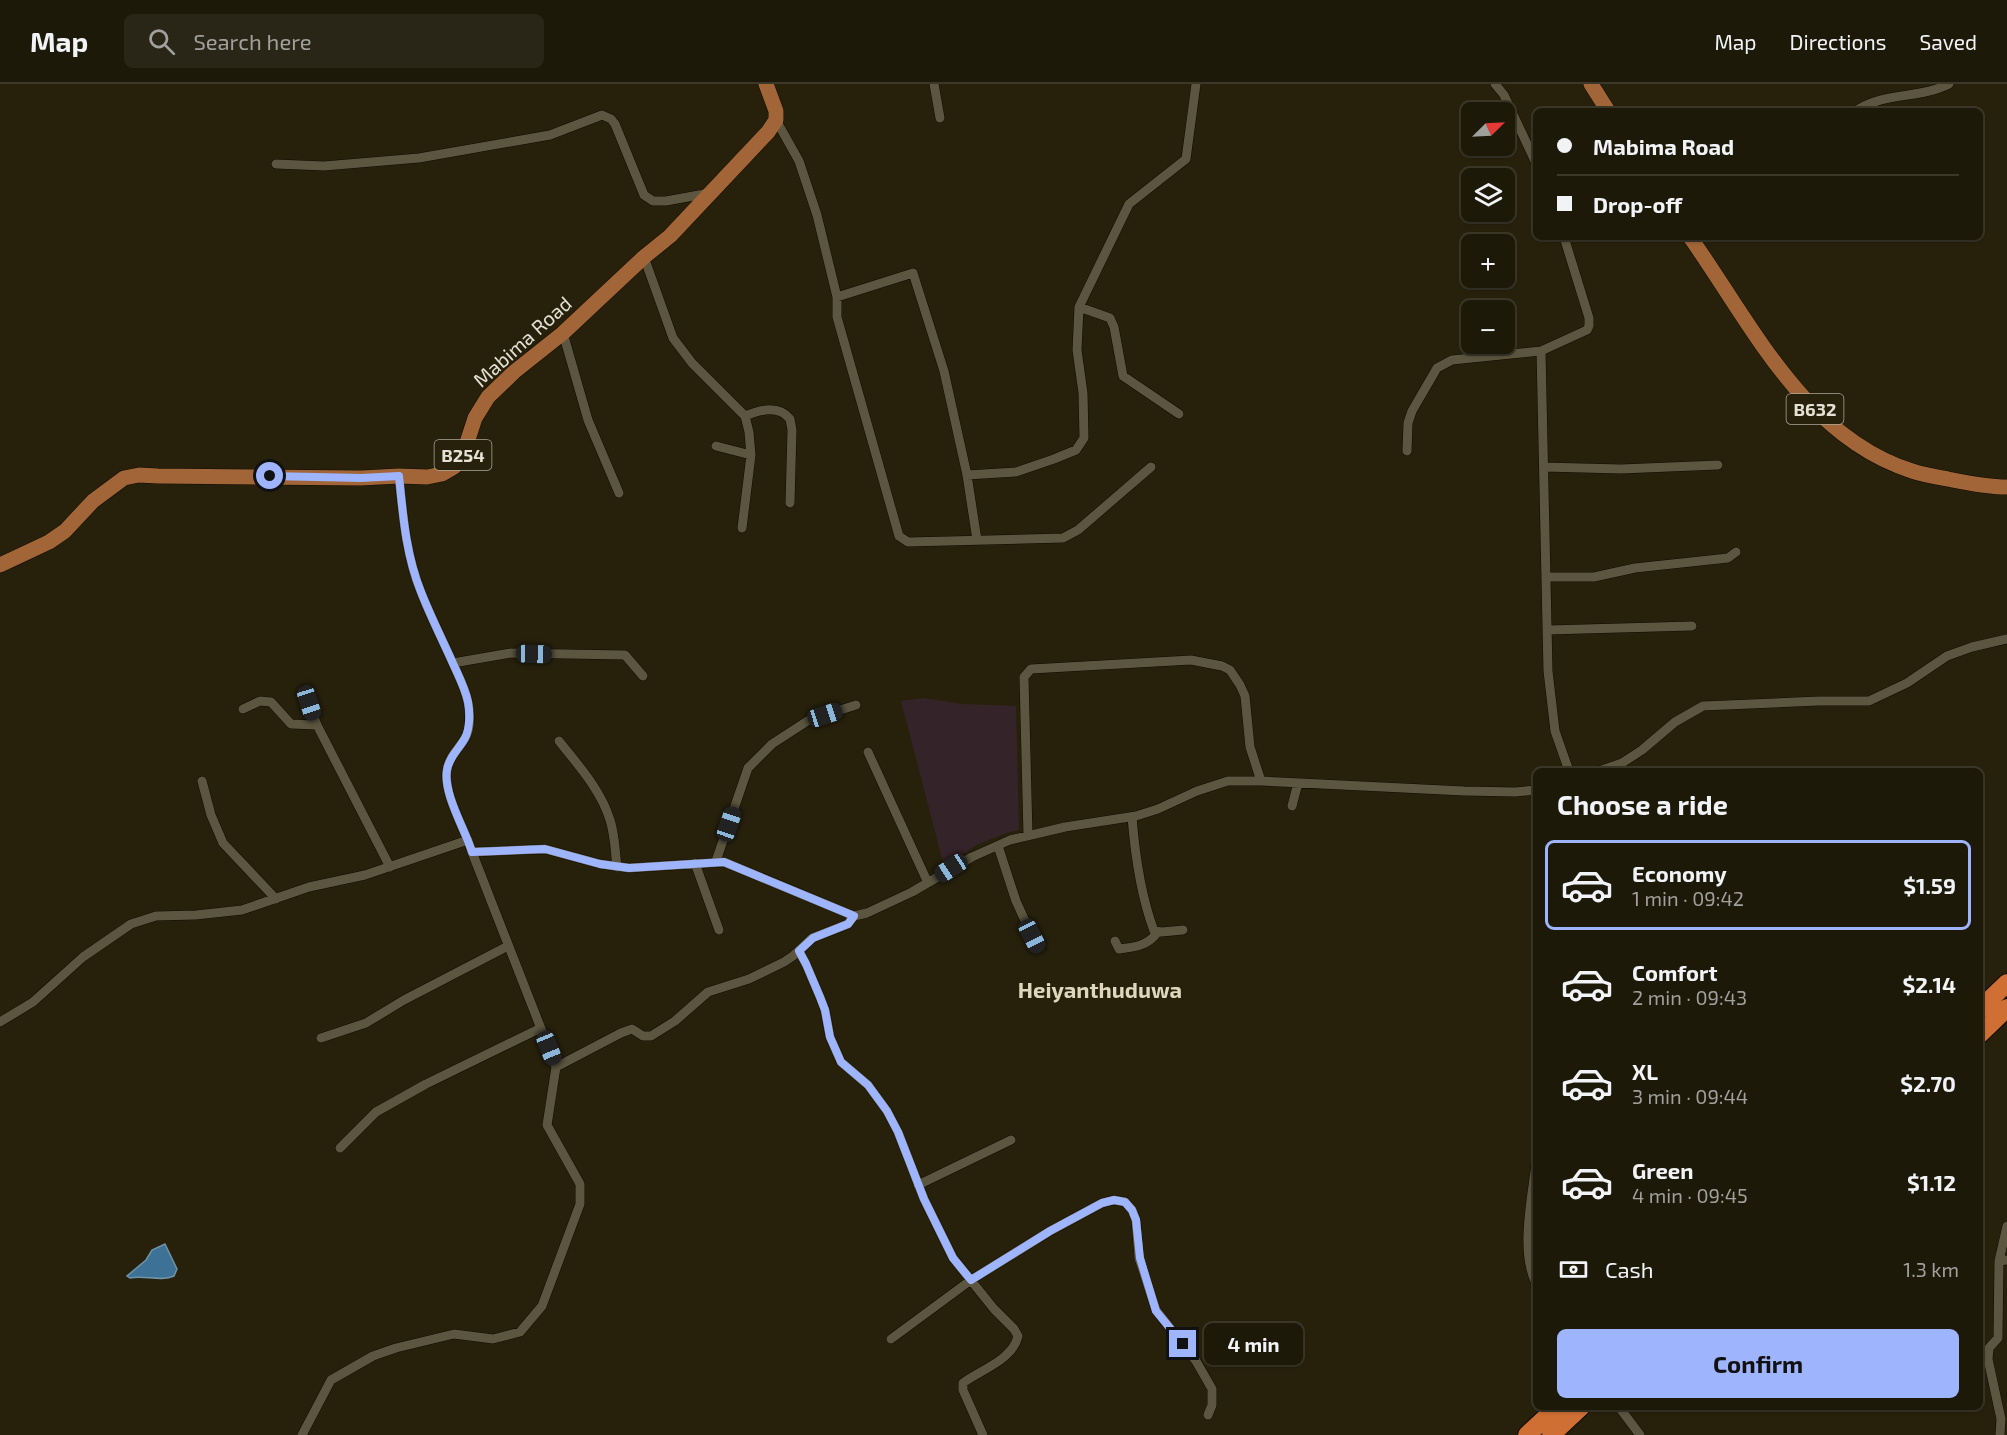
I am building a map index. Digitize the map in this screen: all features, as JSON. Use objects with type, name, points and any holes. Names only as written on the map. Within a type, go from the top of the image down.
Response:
[{"type":"highway","points":[[1983,1006],[2007,983]]},
{"type":"highway","points":[[1983,1031],[2007,1008]]},
{"type":"highway","points":[[1527,1435],[1554,1410]]},
{"type":"highway","points":[[1551,1435],[1578,1410]]},
{"type":"main road","points":[[766,84],[776,111],[776,120]]},
{"type":"main road","points":[[1591,84],[1606,108]]},
{"type":"main road","name":"Mabima Road","points":[[0,565],[49,542],[65,531],[93,501],[111,487],[124,478],[139,474],[339,478],[427,477],[442,474],[462,459],[475,418],[488,397],[670,236],[768,132],[776,120]]},
{"type":"main road","name":"B632","points":[[1692,240],[1768,354],[1793,387],[1809,404],[1862,448],[1913,472],[1975,484],[2007,487]]},
{"type":"street","points":[[934,84],[940,118]]},
{"type":"street","points":[[968,475],[1016,472],[1076,450],[1084,438],[1083,393],[1077,350],[1078,306],[1129,204],[1186,159],[1196,84]]},
{"type":"street","points":[[1496,84],[1504,95],[1533,157]]},
{"type":"street","points":[[1860,108],[1868,103],[1927,93],[1949,84]]},
{"type":"street","points":[[276,164],[324,166],[418,158],[550,135],[602,115],[611,119],[615,124],[644,195],[653,201],[666,201],[713,192]]},
{"type":"street","points":[[776,120],[799,161],[817,215],[837,297],[837,317],[899,536],[908,542],[1063,538],[1078,530],[1151,467]]},
{"type":"street","points":[[1407,452],[1408,423],[1412,411],[1437,368],[1452,360],[1541,351],[1584,333],[1590,322],[1565,240]]},
{"type":"street","points":[[644,257],[673,338],[692,363],[745,416],[751,455],[742,528]]},
{"type":"street","points":[[837,297],[913,273],[944,371],[968,475],[977,540]]},
{"type":"street","points":[[1078,306],[1110,318],[1114,327],[1123,376],[1179,414]]},
{"type":"street","points":[[563,333],[588,420],[619,493]]},
{"type":"street","points":[[1541,351],[1548,671],[1555,731],[1568,768]]},
{"type":"street","points":[[745,416],[763,410],[782,412],[790,418],[792,430],[790,503]]},
{"type":"street","points":[[716,446],[751,455]]},
{"type":"street","points":[[1544,467],[1622,468],[1718,465]]},
{"type":"street","points":[[302,1435],[331,1380],[373,1356],[454,1334],[493,1339],[520,1332],[542,1306],[580,1204],[580,1184],[547,1125],[556,1067],[450,796],[447,769],[452,757],[466,737],[468,701],[411,565],[399,476]]},
{"type":"street","points":[[1546,578],[1594,577],[1635,568],[1728,558],[1736,552]]},
{"type":"street","points":[[1548,630],[1692,626]]},
{"type":"street","points":[[1608,768],[1622,763],[1642,750],[1675,722],[1703,706],[1809,701],[1869,701],[1908,683],[1947,656],[1972,647],[2007,639]]},
{"type":"street","points":[[453,663],[512,653],[625,655],[643,676]]},
{"type":"street","points":[[1028,835],[1024,677],[1031,669],[1191,660],[1222,666],[1230,670],[1245,696],[1250,747],[1261,780]]},
{"type":"street","points":[[243,709],[260,701],[271,702],[291,724],[317,726]]},
{"type":"street","points":[[309,703],[317,726],[390,867]]},
{"type":"street","points":[[716,861],[748,768],[772,744],[809,720],[856,705]]},
{"type":"street","points":[[559,741],[595,788],[605,807],[614,838],[617,867]]},
{"type":"street","points":[[868,752],[928,884]]},
{"type":"street","points":[[472,852],[545,849],[617,867],[716,861],[854,916],[895,901],[972,857],[1028,835],[1132,817],[1158,809],[1213,784],[1228,781],[1261,780],[1464,791],[1533,790]]},
{"type":"street","points":[[202,781],[211,815],[223,843],[276,898]]},
{"type":"street","points":[[1292,806],[1298,783]]},
{"type":"street","points":[[1132,817],[1136,855],[1146,903],[1157,933]]},
{"type":"street","points":[[0,1022],[33,1002],[83,957],[131,924],[156,916],[242,910],[309,887],[365,875],[468,840]]},
{"type":"street","points":[[998,846],[1016,901],[1037,947]]},
{"type":"street","points":[[695,862],[719,930]]},
{"type":"street","points":[[556,1067],[605,1040],[632,1029],[647,1037],[651,1036],[675,1021],[708,992],[749,979],[784,962],[813,938],[848,924],[854,916]]},
{"type":"street","points":[[1115,941],[1119,949],[1149,943],[1157,933],[1182,930]]},
{"type":"street","points":[[321,1038],[366,1023],[404,1000],[508,946]]},
{"type":"street","points":[[799,951],[825,1010],[830,1037],[841,1062],[868,1085],[887,1111],[898,1132],[918,1185],[953,1258],[1018,1336],[1016,1344],[1006,1354],[963,1383],[963,1390],[983,1435]]},
{"type":"street","points":[[340,1148],[376,1112],[426,1084],[541,1028]]},
{"type":"street","points":[[918,1185],[1011,1140]]},
{"type":"street","points":[[1533,1188],[1528,1227],[1533,1278]]},
{"type":"street","points":[[891,1339],[971,1280],[1050,1231],[1102,1203],[1114,1200],[1125,1202],[1132,1210],[1136,1220],[1140,1258],[1156,1311],[1196,1361],[1212,1389],[1212,1405],[1208,1415]]},
{"type":"street","points":[[2000,1435],[2001,1419],[1988,1359],[1989,1348],[1998,1338],[2003,1260],[2002,1240],[2007,1226]]},
{"type":"street","points":[[1621,1410],[1640,1435]]},
{"type":"shaded area","points":[[924,698],[962,704],[1016,706],[1019,830],[977,845],[944,866],[901,701]]},
{"type":"water","points":[[165,1244],[177,1269],[174,1276],[130,1278],[127,1276],[146,1260],[152,1250]]},
{"type":"district","name":"Heiyanthuduwa","points":[[1100,989]]},
{"type":"route","points":[[270,476],[361,478],[399,476],[411,565],[468,701],[466,737],[452,757],[447,769],[447,781],[450,796],[472,852],[545,849],[600,864],[629,868],[695,862],[724,862],[854,916],[848,924],[820,933],[799,951],[825,1010],[830,1037],[841,1062],[868,1085],[893,1121],[924,1199],[959,1266],[971,1280],[1050,1231],[1102,1203],[1114,1200],[1125,1202],[1132,1210],[1136,1220],[1140,1258],[1156,1311],[1183,1344]]}]
